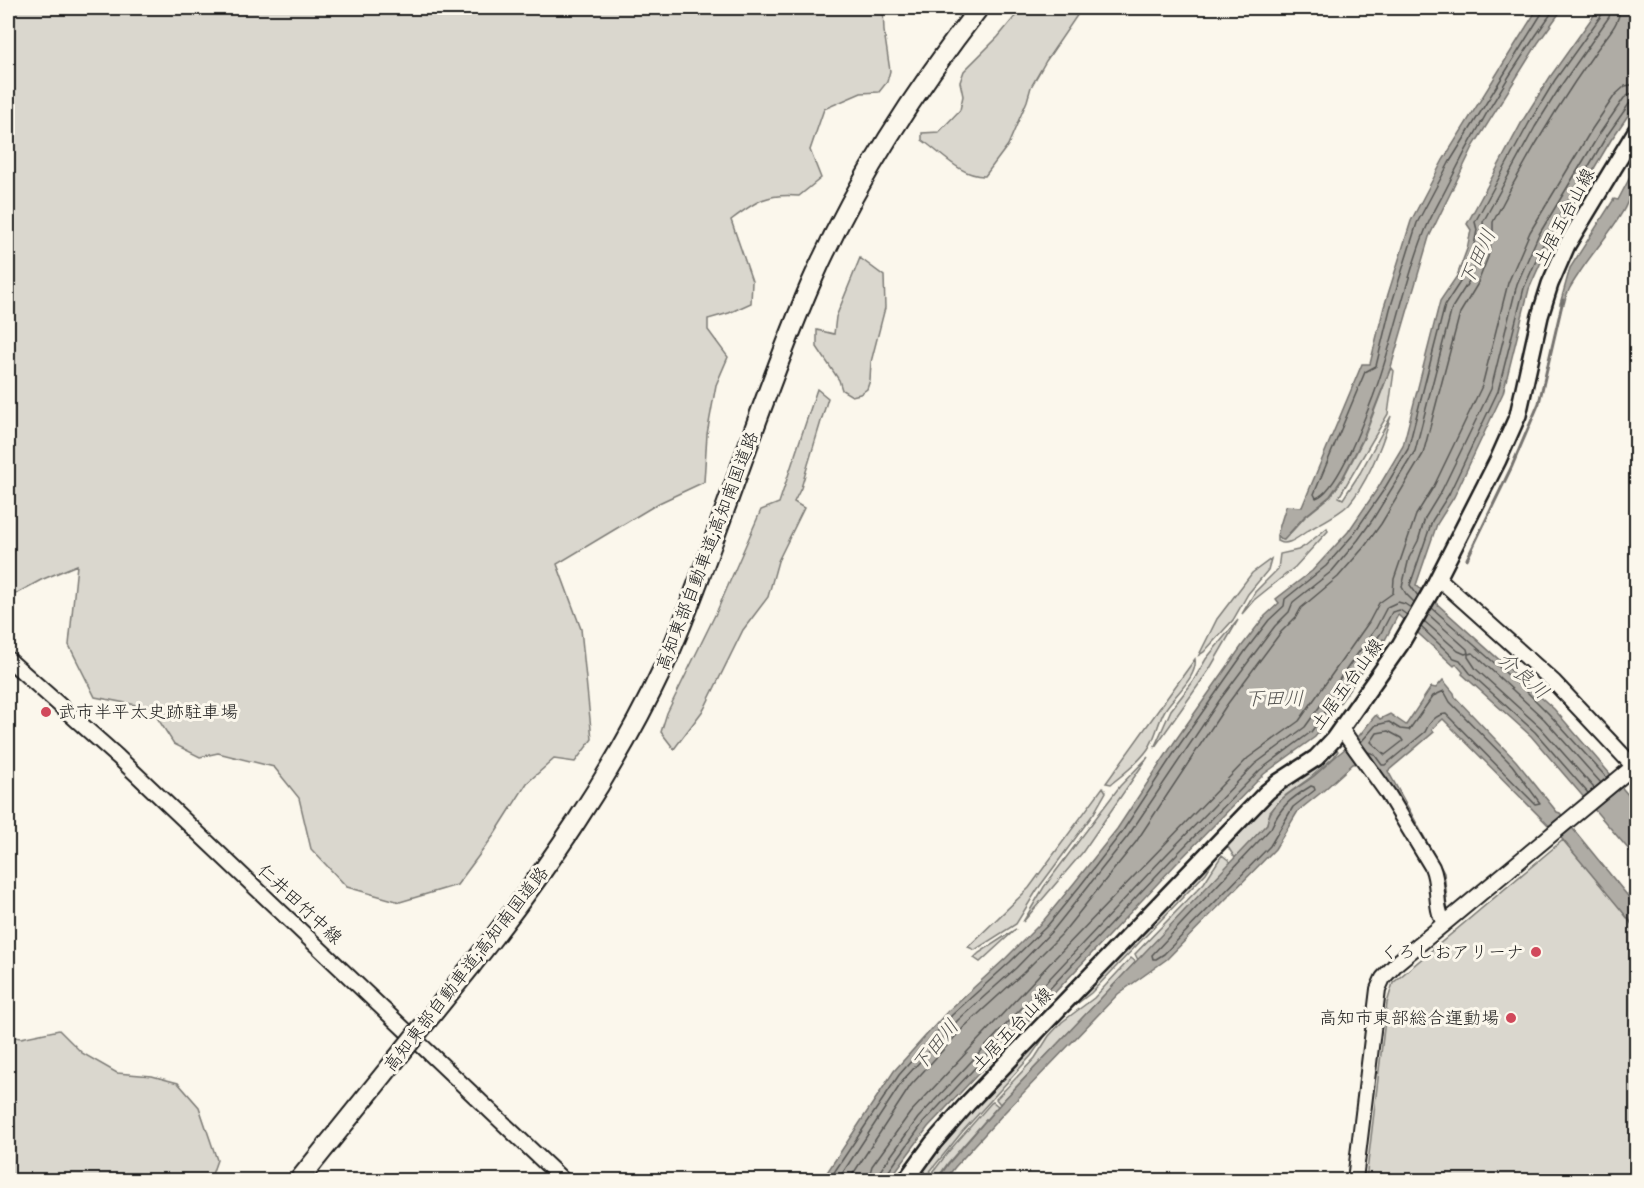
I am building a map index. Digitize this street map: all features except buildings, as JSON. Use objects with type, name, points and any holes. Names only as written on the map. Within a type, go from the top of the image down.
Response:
[{"type":"highway","name":"高知東部自動車道;高知南国道路","points":[[299,1180],[516,908],[573,829],[615,760],[641,712],[687,612],[785,346],[812,280],[843,218],[909,103],[979,8]]},
{"type":"main road","name":"土居五台山線","points":[[906,1180],[933,1143],[968,1103],[1267,792],[1316,758],[1345,734],[1409,630],[1493,469],[1518,415],[1540,316],[1550,284],[1567,245],[1636,131]]},
{"type":"street","points":[[1355,1180],[1380,983],[1387,972],[1620,776],[1635,767],[1554,682],[1435,583]]},
{"type":"street","name":"仁井田竹中線","points":[[8,659],[118,757],[563,1180]]},
{"type":"street","points":[[1345,734],[1388,794],[1432,867],[1437,877],[1439,910],[1444,923]]},
{"type":"shaded area","points":[[8,8],[883,8],[890,71],[887,82],[879,92],[861,93],[824,109],[810,150],[821,178],[799,196],[770,197],[731,220],[752,281],[751,303],[708,319],[708,330],[728,357],[716,385],[707,434],[704,482],[659,503],[557,564],[581,629],[592,739],[575,762],[554,759],[527,783],[494,835],[457,885],[400,902],[347,887],[311,849],[299,798],[274,767],[218,753],[200,757],[174,744],[151,708],[95,697],[69,645],[77,565],[41,580],[8,598]]},
{"type":"shaded area","points":[[1022,8],[1080,8],[1031,87],[1008,145],[985,176],[976,175],[959,168],[922,140],[922,133],[939,132],[960,110],[963,96],[960,82],[964,71],[998,37]]},
{"type":"shaded area","points":[[860,258],[884,276],[885,308],[871,362],[867,389],[852,396],[842,390],[839,380],[817,347],[817,330],[834,334],[836,317]]},
{"type":"shaded area","points":[[1391,367],[1394,371],[1388,414],[1339,497],[1343,499],[1360,473],[1391,416],[1374,462],[1356,495],[1340,511],[1296,539],[1284,543],[1277,541],[1277,536],[1284,540],[1305,517],[1331,496],[1342,480],[1364,438]]},
{"type":"shaded area","points":[[817,389],[828,398],[801,488],[794,502],[804,508],[778,561],[768,597],[743,630],[704,709],[674,749],[661,732],[667,713],[717,611],[761,510],[779,503]]},
{"type":"shaded area","points":[[1327,528],[1328,531],[1295,567],[1254,600],[1242,614],[1255,592],[1278,569],[1280,554],[1298,550]]},
{"type":"shaded area","points":[[1271,559],[1268,570],[1248,594],[1233,620],[1199,655],[1217,619],[1252,573]]},
{"type":"shaded area","points":[[1238,620],[1209,670],[1154,748],[1171,710],[1192,683],[1206,659]]},
{"type":"shaded area","points":[[1195,659],[1193,672],[1165,710],[1148,749],[1121,776],[1111,784],[1106,783]]},
{"type":"shaded area","points":[[1333,749],[1338,751],[1334,757],[1286,795],[1270,812],[1267,824],[1235,858],[1226,844],[1276,794]]},
{"type":"shaded area","points":[[1148,757],[1082,853],[1023,922],[1044,887],[1120,786]]},
{"type":"shaded area","points":[[1103,787],[1106,792],[1094,813],[1037,890],[1016,924],[975,950],[968,947],[1029,888]]},
{"type":"shaded area","name":"高知市東部総合運動場","points":[[1563,840],[1636,930],[1636,1180],[1366,1180],[1387,1003],[1393,983]]},
{"type":"shaded area","points":[[1219,852],[1206,873],[1091,993],[1060,1017]]},
{"type":"shaded area","points":[[1222,855],[1232,863],[1138,960],[1135,954],[1204,883]]},
{"type":"shaded area","points":[[1016,929],[980,962],[974,958],[979,953]]},
{"type":"shaded area","points":[[1131,958],[1136,962],[1000,1104],[996,1099],[1035,1058],[1049,1036],[1062,1022],[1094,998]]},
{"type":"shaded area","points":[[1055,1022],[1031,1056],[962,1132],[923,1180],[913,1180],[951,1131]]},
{"type":"shaded area","points":[[59,1030],[82,1053],[117,1073],[152,1076],[178,1083],[199,1107],[217,1160],[210,1180],[8,1180],[8,1036],[21,1038]]},
{"type":"shaded area","points":[[991,1103],[998,1106],[936,1180],[927,1180],[949,1151]]},
{"type":"water","points":[[1538,8],[1563,8],[1538,43],[1473,147],[1429,237],[1391,367],[1362,440],[1342,479],[1330,496],[1304,517],[1283,540],[1277,535],[1286,506],[1302,507],[1362,364],[1370,364],[1384,307],[1411,221],[1443,160]]},
{"type":"water","name":"下田川","points":[[1599,8],[1636,8],[1636,104],[1611,140],[1550,242],[1529,289],[1503,393],[1454,497],[1437,524],[1416,585],[1554,709],[1636,804],[1636,858],[1531,736],[1462,674],[1463,672],[1456,664],[1454,666],[1398,615],[1385,640],[1383,639],[1368,664],[1315,737],[1264,774],[1176,864],[928,1127],[889,1180],[822,1180],[894,1071],[948,1011],[1044,920],[1117,829],[1241,647],[1265,616],[1279,603],[1276,599],[1312,571],[1348,532],[1378,488],[1403,446],[1440,301],[1457,276],[1467,249],[1471,230],[1467,224],[1523,120],[1550,77]]},
{"type":"water","points":[[1636,166],[1635,181],[1624,210],[1574,282],[1564,304],[1560,304],[1570,268],[1614,199],[1618,200]]},
{"type":"water","points":[[1443,680],[1455,697],[1516,761],[1636,906],[1636,928],[1563,840],[1443,719],[1432,729],[1434,732],[1388,771],[1444,873],[1447,898],[1443,898],[1441,877],[1359,763],[1353,764],[1298,811],[1275,849],[1167,959],[1118,994],[1004,1113],[945,1180],[937,1180],[1001,1103],[1267,824],[1273,808],[1279,802],[1353,743],[1376,715],[1380,719],[1390,714],[1406,725],[1431,687],[1436,688]]},
{"type":"waterway","points":[[1467,559],[1512,466],[1539,403],[1563,300]]},
{"type":"place","name":"武市半平太史跡駐車場","points":[[46,712]]},
{"type":"place","name":"くろしおアリーナ","points":[[1536,952]]},
{"type":"place","name":"高知市東部総合運動場","points":[[1511,1018]]},
{"type":"water label","name":"介良川","points":[[1524,675]]}]
